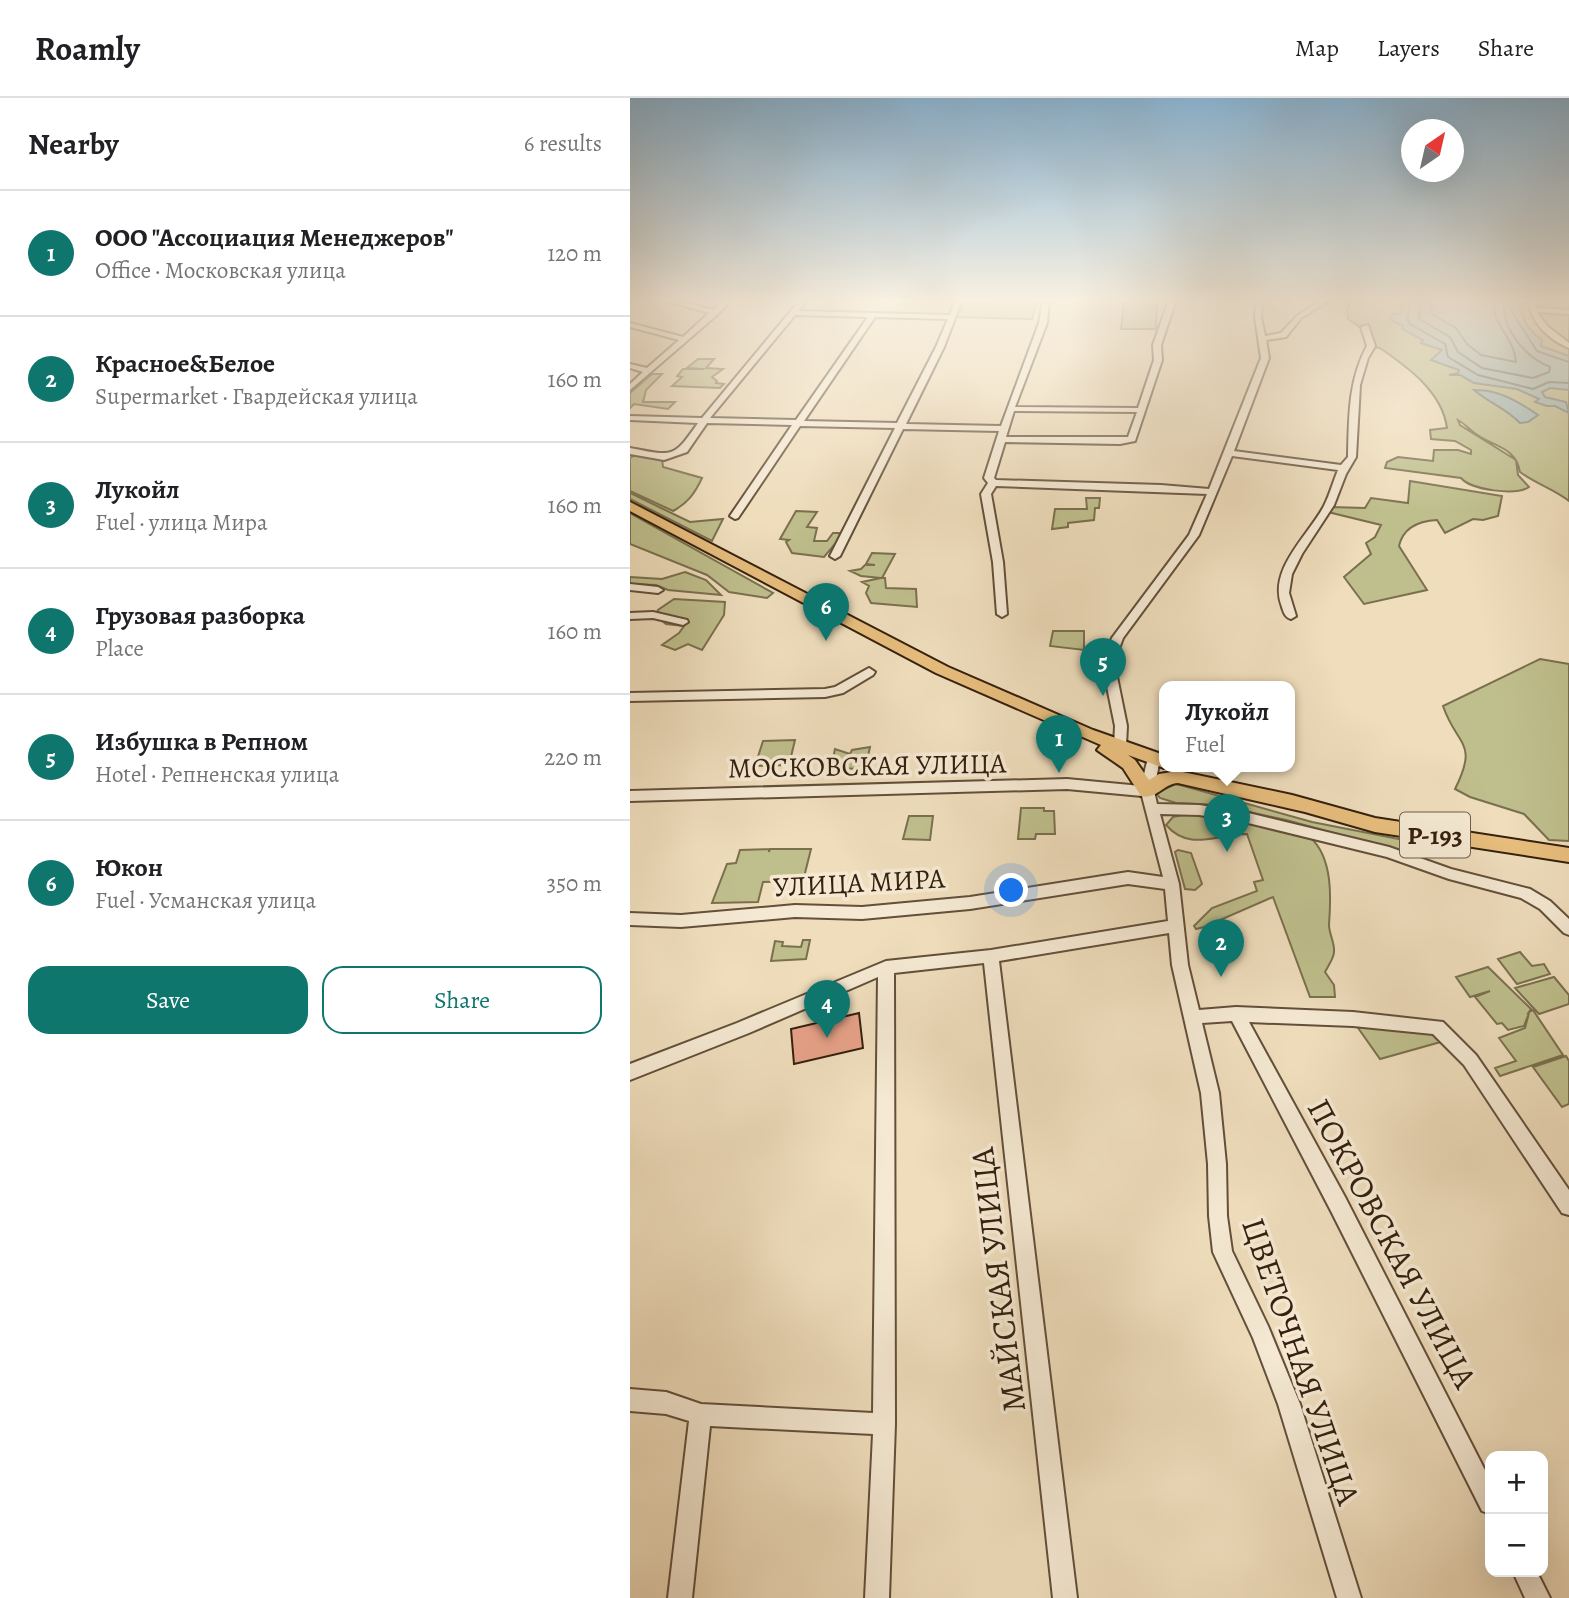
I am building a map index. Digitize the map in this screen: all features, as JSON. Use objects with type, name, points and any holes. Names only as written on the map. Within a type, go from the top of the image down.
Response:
[{"type":"highway","points":[[630,506],[942,670],[1159,760]]},
{"type":"highway","points":[[942,670],[953,680],[986,697],[1121,757],[1129,764],[1147,791],[1165,778],[1178,777],[1303,806]]},
{"type":"highway","name":"Р-193","points":[[1198,772],[1303,806],[1375,825],[1569,855]]},
{"type":"street","points":[[630,451],[664,457],[684,450],[705,419],[746,370]]},
{"type":"street","points":[[735,516],[834,370]]},
{"type":"street","points":[[835,556],[928,370]]},
{"type":"street","points":[[993,484],[989,478],[1025,370]]},
{"type":"street","points":[[1000,439],[1128,441],[1133,436],[1155,370]]},
{"type":"street","points":[[1120,746],[1121,726],[1109,656],[1118,638],[1194,535],[1261,370]]},
{"type":"street","points":[[1291,617],[1283,588],[1288,573],[1328,506],[1340,481],[1342,468],[1352,457],[1353,400],[1360,370]]},
{"type":"street","points":[[630,388],[649,371]]},
{"type":"street","points":[[1012,409],[1142,410]]},
{"type":"street","points":[[630,418],[1004,429]]},
{"type":"street","points":[[1229,453],[1342,468]]},
{"type":"street","points":[[993,484],[1161,488],[1212,492]]},
{"type":"street","points":[[993,484],[986,494],[998,562],[1002,614]]},
{"type":"street","points":[[630,587],[658,590]]},
{"type":"street","points":[[630,616],[653,615],[683,622]]},
{"type":"street","points":[[630,697],[825,693],[839,690],[869,672]]},
{"type":"street","points":[[1147,791],[1159,760]]},
{"type":"street","name":"МОСКОВСКАЯ УЛИЦА","points":[[630,796],[1066,783],[1147,791]]},
{"type":"street","name":"ЦВЕТОЧНАЯ УЛИЦА","points":[[1147,791],[1172,884],[1180,965],[1212,1108],[1218,1216],[1223,1252],[1289,1404],[1349,1598]]},
{"type":"street","points":[[1154,810],[1190,810],[1240,816],[1366,845],[1450,874],[1515,889],[1533,897],[1556,913],[1569,929]]},
{"type":"street","name":"УЛИЦА МИРА","points":[[630,919],[681,921],[794,911],[862,914],[970,903],[1128,878],[1172,884]]},
{"type":"street","points":[[630,1072],[743,1028],[886,967],[991,956],[1122,937],[1176,926]]},
{"type":"street","name":"МАЙСКАЯ УЛИЦА","points":[[991,956],[1065,1598]]},
{"type":"street","points":[[877,1598],[884,1424],[886,967]]},
{"type":"street","points":[[1193,1017],[1236,1014],[1353,1019],[1437,1027],[1470,1060],[1569,1206]]},
{"type":"street","name":"ПОКРОВСКАЯ УЛИЦА","points":[[1236,1014],[1338,1204],[1485,1493]]},
{"type":"street","points":[[630,1400],[658,1400],[681,1406],[700,1416],[884,1424]]},
{"type":"street","points":[[680,1598],[700,1416]]},
{"type":"street","points":[[1528,1577],[1538,1598]]},
{"type":"green space","points":[[682,370],[722,370],[712,377],[716,383],[724,384],[720,388],[672,386],[682,377],[677,376]]},
{"type":"green space","points":[[1409,370],[1569,370],[1569,501],[1520,472],[1516,461],[1518,475],[1529,487],[1514,491],[1474,486],[1461,478],[1385,468],[1387,462],[1398,457],[1433,461],[1434,450],[1458,450],[1471,454],[1471,450],[1455,441],[1431,439],[1430,430],[1447,428],[1444,415],[1431,391]],"holes":[[[1458,420],[1476,434],[1509,452],[1515,460],[1460,425]]]},
{"type":"green space","points":[[652,374],[662,374],[646,390],[643,402],[675,402],[668,409],[634,404],[630,408],[630,393]]},
{"type":"green space","points":[[637,454],[662,458],[663,467],[702,478],[691,497],[673,511],[630,491],[630,458]]},
{"type":"green space","points":[[1410,481],[1502,496],[1498,516],[1483,520],[1473,519],[1445,533],[1437,520],[1424,522],[1408,530],[1399,546],[1427,590],[1364,604],[1344,577],[1371,554],[1366,543],[1375,537],[1381,525],[1328,512],[1331,507],[1365,508],[1371,498],[1408,503]]},
{"type":"green space","points":[[630,493],[690,522],[723,519],[712,541],[630,499]]},
{"type":"green space","points":[[1086,498],[1100,498],[1099,508],[1095,508],[1094,520],[1068,523],[1068,527],[1052,529],[1055,509],[1087,509]]},
{"type":"green space","points":[[796,511],[817,512],[807,527],[817,528],[814,541],[827,541],[833,533],[839,533],[841,537],[824,557],[792,553],[786,542],[789,540],[780,539]]},
{"type":"green space","points":[[630,513],[773,593],[767,598],[729,592],[707,575],[630,544]]},
{"type":"green space","points":[[872,553],[895,554],[882,578],[885,578],[886,588],[916,589],[917,607],[871,603],[866,593],[869,586],[862,582],[881,578],[861,576],[850,571],[861,569],[865,565],[875,565],[866,564]]},
{"type":"green space","points":[[685,572],[706,580],[721,595],[668,590],[656,585],[630,584],[630,577],[662,579]]},
{"type":"green space","points":[[674,599],[725,602],[724,615],[702,650],[688,644],[675,650],[662,645],[684,626],[666,624],[656,616],[658,610]]},
{"type":"green space","points":[[1053,631],[1084,631],[1084,650],[1050,646]]},
{"type":"green space","points":[[1540,659],[1569,664],[1569,841],[1549,840],[1524,814],[1470,797],[1455,789],[1465,762],[1465,752],[1443,706]]},
{"type":"green space","points":[[795,740],[789,765],[755,766],[763,741]]},
{"type":"green space","points":[[870,747],[865,769],[831,768],[835,749],[850,754],[852,750]]},
{"type":"green space","points":[[1173,783],[1312,822],[1409,841],[1411,854],[1286,820],[1218,805],[1176,803],[1160,798],[1157,794],[1160,788]]},
{"type":"green space","points":[[1021,808],[1054,811],[1055,834],[1036,834],[1035,839],[1018,839]]},
{"type":"green space","points":[[1188,814],[1263,826],[1311,838],[1323,857],[1329,879],[1329,925],[1334,949],[1325,972],[1334,985],[1335,997],[1310,997],[1273,897],[1196,929],[1194,926],[1212,908],[1257,891],[1254,882],[1263,880],[1247,834],[1194,840],[1184,838],[1166,825],[1173,817]]},
{"type":"green space","points":[[909,816],[933,816],[930,840],[903,839]]},
{"type":"green space","points":[[769,849],[769,852],[770,849],[811,849],[803,881],[763,882],[758,902],[712,903],[727,864],[736,863],[740,850]]},
{"type":"green space","points":[[1178,850],[1191,853],[1202,884],[1195,890],[1185,889],[1175,852]]},
{"type":"green space","points":[[803,940],[810,940],[806,959],[771,961],[775,941],[783,942],[782,946],[801,947]]},
{"type":"green space","points":[[1520,952],[1532,966],[1544,964],[1550,974],[1517,984],[1498,959]]},
{"type":"green space","points":[[1488,967],[1531,1009],[1529,1012],[1533,1010],[1563,1055],[1500,1076],[1495,1068],[1516,1061],[1499,1038],[1525,1028],[1529,1013],[1524,1026],[1508,1030],[1502,1023],[1497,1024],[1475,997],[1490,991],[1470,997],[1456,977]]},
{"type":"green space","points":[[1554,977],[1569,995],[1569,1004],[1539,1014],[1515,988]]},
{"type":"green space","points":[[1356,1025],[1440,1033],[1444,1041],[1380,1059]]},
{"type":"green space","points":[[1566,1056],[1569,1061],[1569,1104],[1562,1107],[1533,1067]]},
{"type":"water","points":[[1459,370],[1569,370],[1569,390],[1550,388],[1542,392],[1545,397],[1566,402],[1569,413],[1555,406],[1535,402],[1539,399],[1517,389],[1474,383],[1460,375],[1449,375],[1458,373]]},
{"type":"water","points":[[1474,390],[1500,394],[1538,415],[1528,422],[1520,423]]},
{"type":"building","points":[[859,1013],[863,1048],[794,1064],[791,1029]]},
{"type":"place","name":"Юкон","points":[[826,641]]},
{"type":"place","name":"Избушка в Репном","points":[[1103,696]]},
{"type":"place","name":"ООО \"Ассоциация Менеджеров\"","points":[[1059,773]]},
{"type":"place","name":"Лукойл","points":[[1227,852]]},
{"type":"place","name":"Красное&Белое","points":[[1221,977]]},
{"type":"place","name":"Грузовая разборка","points":[[827,1038]]}]
